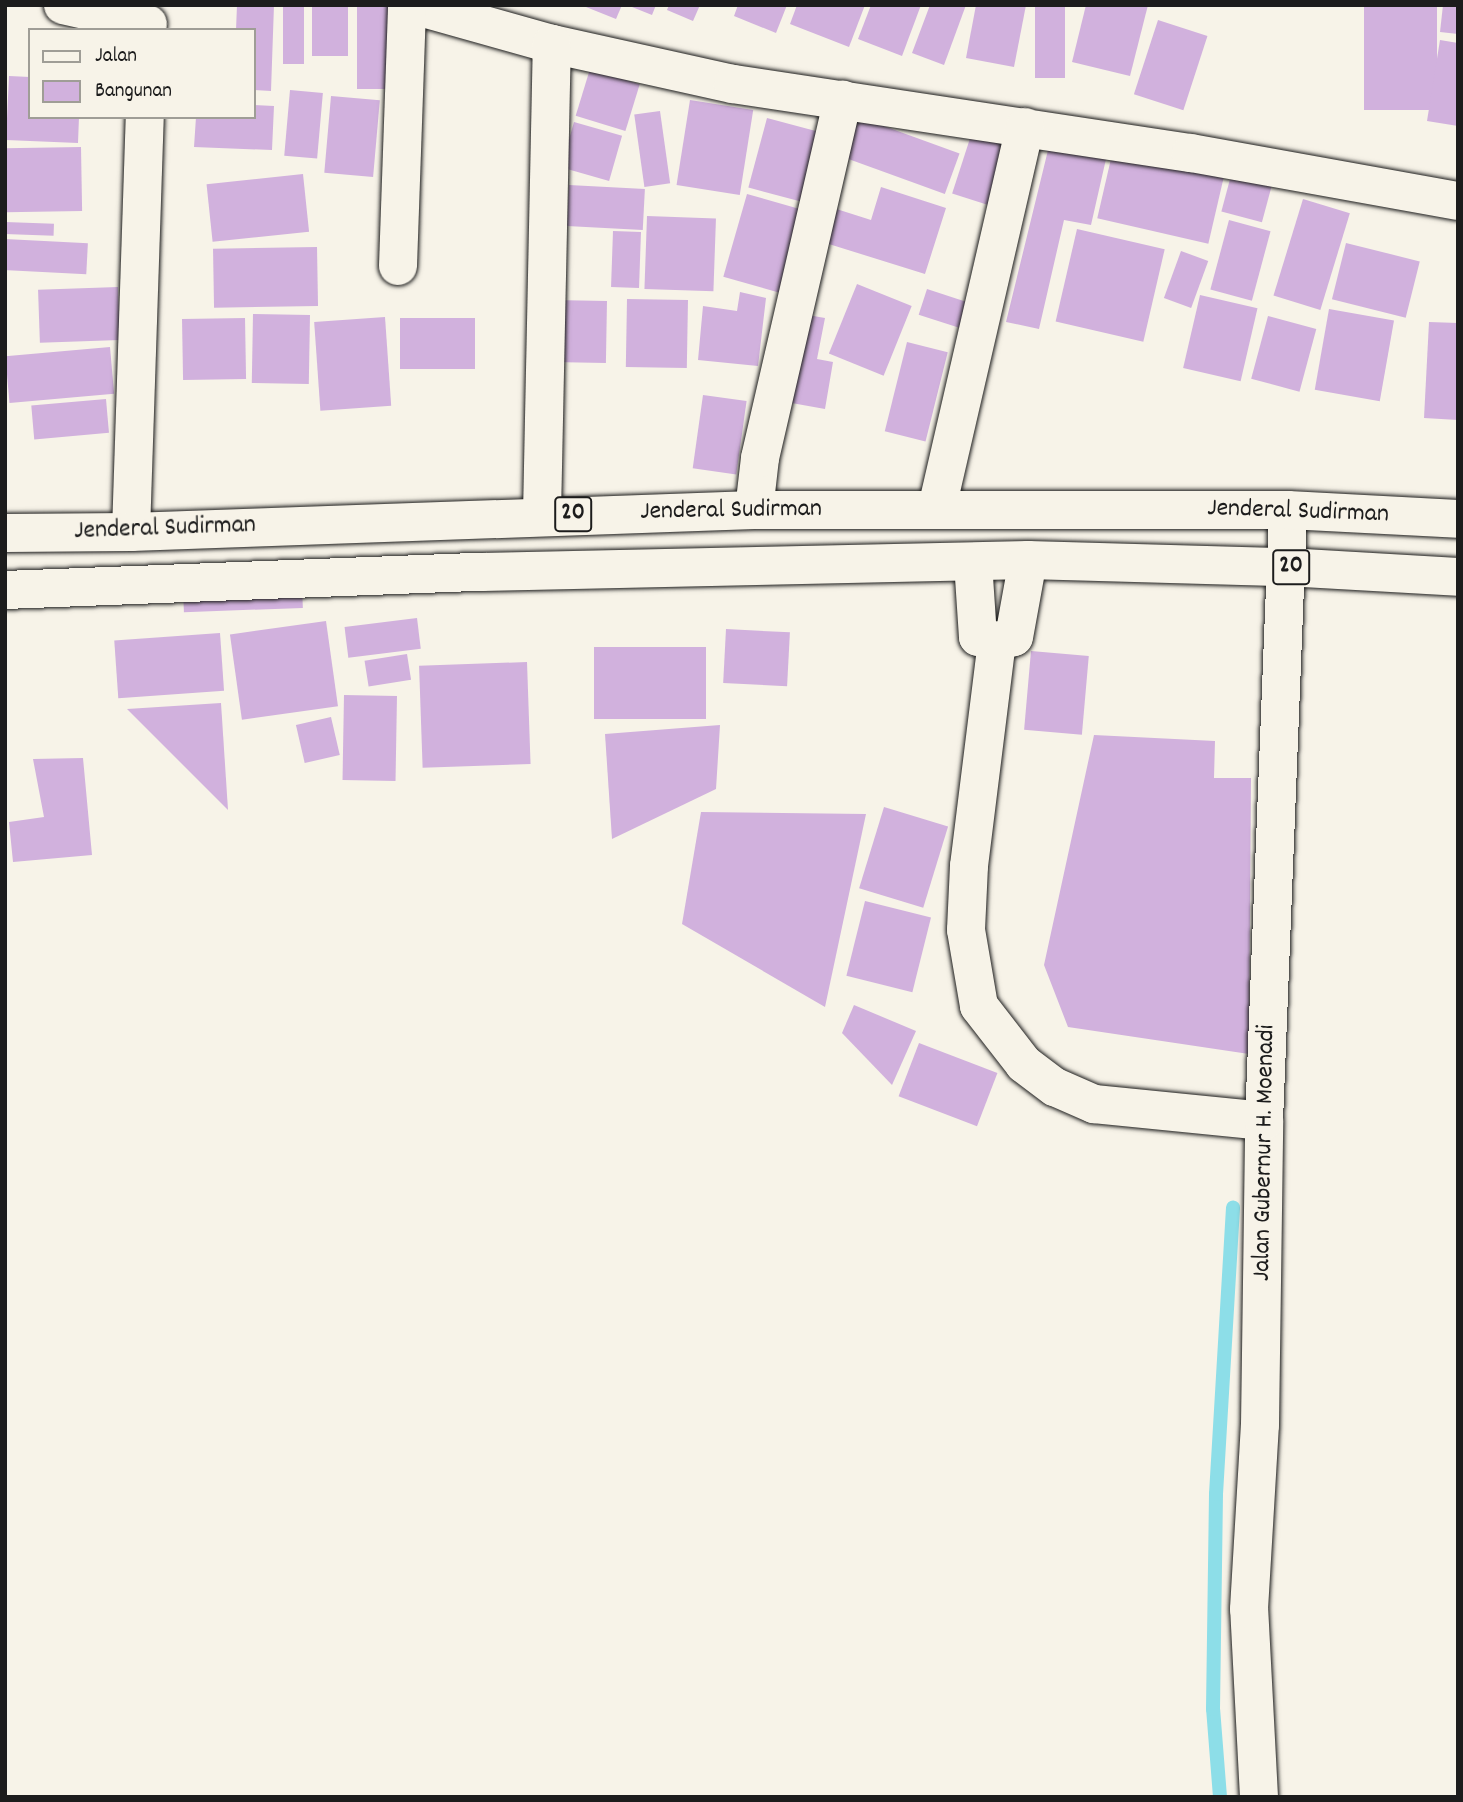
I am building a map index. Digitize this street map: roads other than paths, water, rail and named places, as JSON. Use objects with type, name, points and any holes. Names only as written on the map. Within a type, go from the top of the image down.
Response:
[{"type":"main road","points":[[63,5],[149,20]]},
{"type":"main road","points":[[398,265],[407,5]]},
{"type":"main road","points":[[413,5],[552,44],[733,84],[1025,127],[1458,201]]},
{"type":"main road","points":[[542,514],[552,44]]},
{"type":"main road","points":[[754,510],[760,458],[843,99]]},
{"type":"main road","points":[[131,532],[145,119]]},
{"type":"main road","points":[[937,508],[1025,127]]},
{"type":"main road","name":"Jenderal Sudirman","points":[[5,533],[131,532],[542,514],[937,508],[1288,509],[1458,519]]},
{"type":"main road","name":"Jalan Gubernur H. Moenadi","points":[[1259,1797],[1250,1609],[1260,1425],[1264,1122],[1288,509]]},
{"type":"main road","points":[[973,562],[978,637],[997,641],[1014,637],[1028,560]]},
{"type":"main road","name":"Jenderal Sudirman","points":[[5,590],[482,572],[1028,560],[1286,567]]},
{"type":"main road","name":"20","points":[[1286,567],[1458,577]]},
{"type":"main road","points":[[997,641],[979,768],[967,917],[970,970],[979,1006],[1024,1064],[1055,1087],[1094,1104],[1264,1122]]},
{"type":"waterway","points":[[1220,1797],[1213,1709],[1216,1494],[1233,1208]]}]
